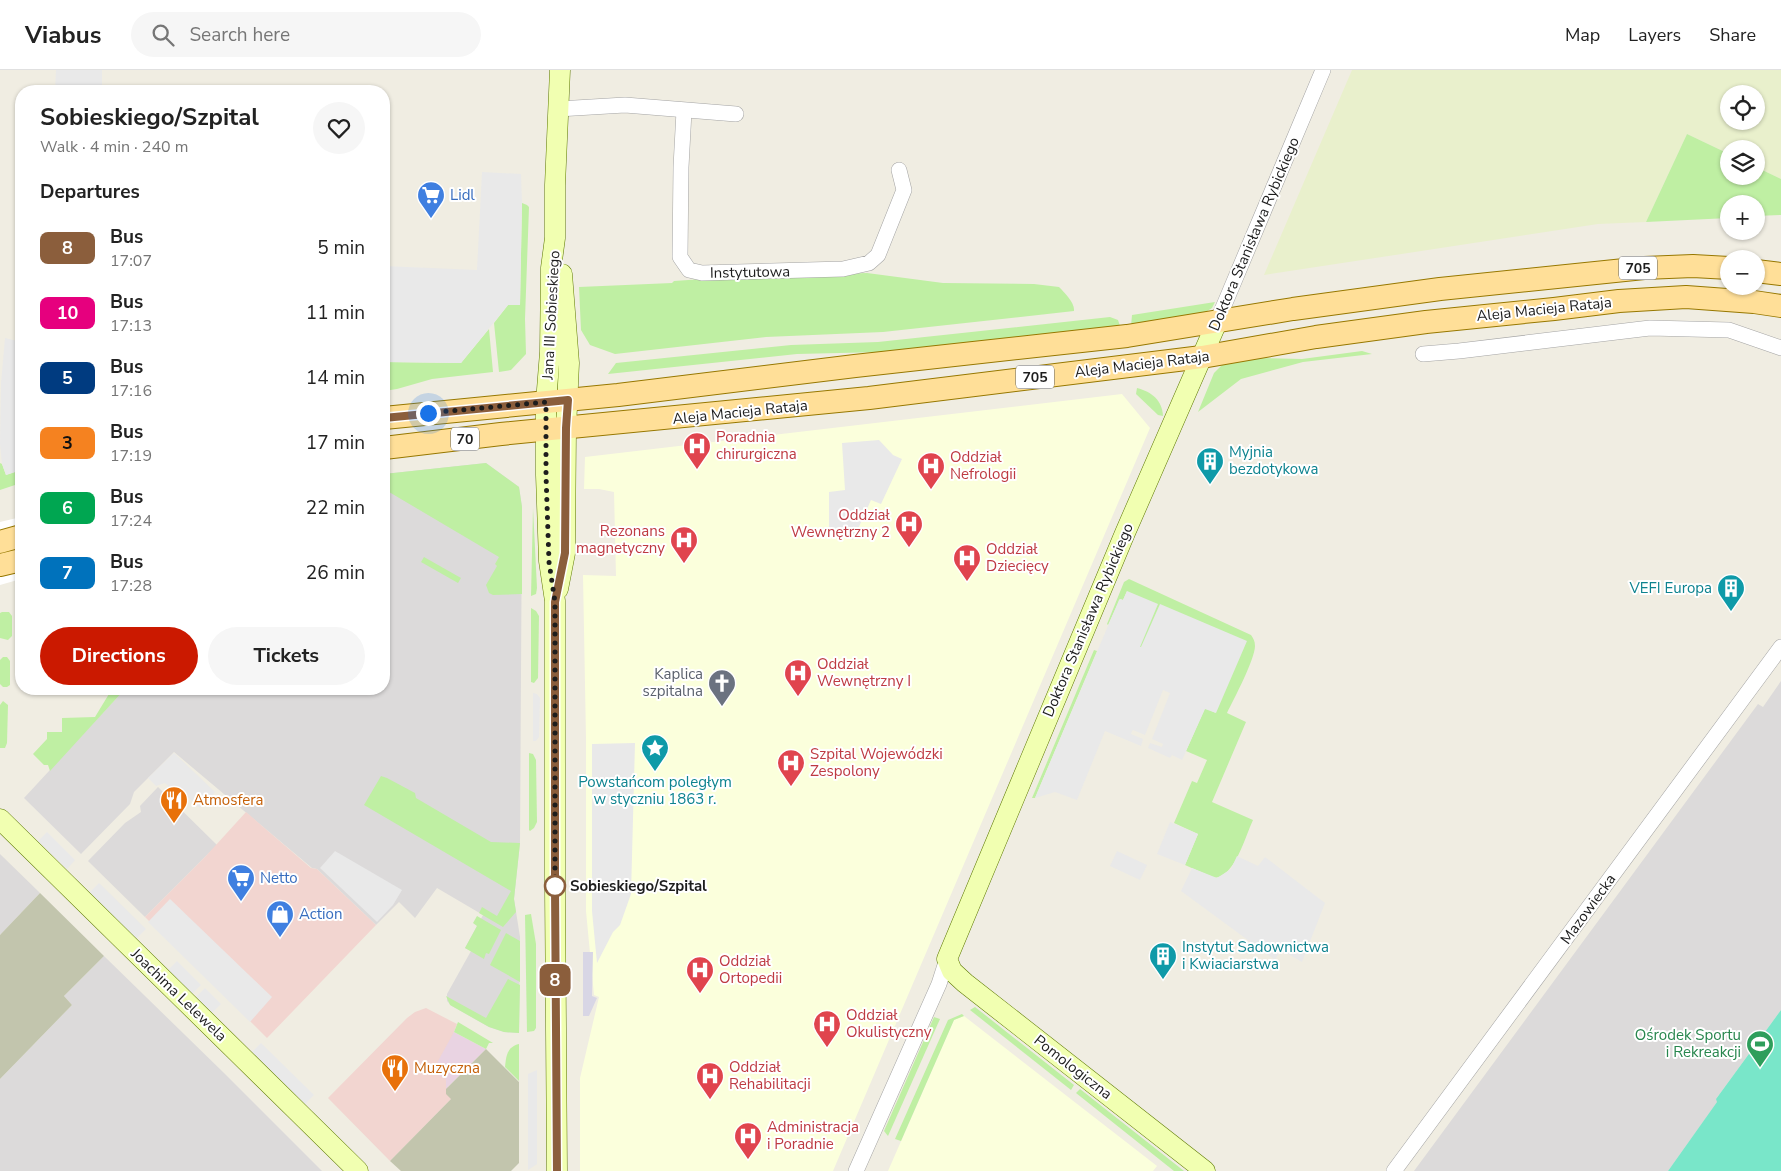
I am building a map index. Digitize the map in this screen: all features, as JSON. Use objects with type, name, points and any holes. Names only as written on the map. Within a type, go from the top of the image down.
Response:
[{"type":"main road","name":"Aleja Macieja Rataja","points":[[390,417],[618,395],[845,367],[1127,336],[1385,296],[1644,268],[1693,266],[1720,268]]},
{"type":"main road","points":[[1765,272],[1781,274]]},
{"type":"main road","name":"Aleja Macieja Rataja","points":[[390,447],[868,398],[1202,357],[1316,337],[1426,322],[1636,299],[1686,297],[1781,306]]},
{"type":"main road","points":[[0,542],[15,538]]},
{"type":"main road","points":[[0,565],[15,561]]},
{"type":"street","name":"Jana III Sobieskiego","points":[[557,1171],[555,602],[565,553],[556,429],[557,401],[550,352],[551,268],[555,238],[560,70]]},
{"type":"street","name":"Doktora Stanisława Rybickiego","points":[[856,1171],[939,984],[947,959],[1125,533],[1218,322],[1323,70]]},
{"type":"street","points":[[558,109],[625,105],[736,114]]},
{"type":"street","name":"Instytutowa","points":[[684,111],[680,257],[689,270],[702,273],[843,269],[869,263],[878,255],[904,190],[899,170]]},
{"type":"street","points":[[1423,354],[1650,328],[1729,330],[1781,348]]},
{"type":"street","name":"Mazowiecka","points":[[1394,1171],[1781,647]]},
{"type":"street","name":"Joachima Lelewela","points":[[0,819],[358,1171]]},
{"type":"street","name":"Pomologiczna","points":[[947,959],[952,971],[965,983],[1205,1171]]},
{"type":"shaded area","points":[[56,70],[102,70],[102,85],[55,85]]},
{"type":"shaded area","points":[[1352,70],[1781,70],[1781,179],[1765,171],[1765,140],[1720,140],[1720,150],[1687,134],[1646,222],[1598,224],[1264,275]]},
{"type":"shaded area","points":[[482,172],[521,174],[520,305],[508,305],[461,363],[390,362],[390,266],[477,270]]},
{"type":"shaded area","points":[[5,338],[15,340],[15,472],[6,475],[2,464],[0,444],[1,383]]},
{"type":"shaded area","name":"Szpital Wojewódzki Zespolony","points":[[1122,394],[1150,428],[833,1171],[580,1171],[580,1078],[599,997],[594,995],[586,911],[586,739],[583,575],[616,576],[614,492],[584,489],[585,457]]},
{"type":"shaded area","points":[[879,440],[893,455],[902,459],[881,504],[871,500],[853,540],[840,533],[829,533],[829,492],[845,490],[842,443]]},
{"type":"shaded area","points":[[486,463],[519,487],[522,507],[520,843],[514,899],[520,937],[519,1033],[504,1032],[489,1027],[452,1006],[447,1001],[447,994],[471,951],[465,948],[483,915],[437,888],[415,918],[399,902],[376,925],[317,869],[312,868],[174,752],[134,792],[130,804],[81,854],[24,798],[119,695],[390,695],[390,473]]},
{"type":"shaded area","points":[[1127,591],[1158,604],[1140,647],[1160,604],[1247,641],[1216,713],[1205,709],[1182,760],[1172,755],[1170,758],[1148,748],[1150,743],[1162,747],[1163,744],[1152,739],[1170,693],[1163,690],[1145,735],[1132,731],[1131,734],[1143,739],[1141,746],[1105,731],[1077,800],[1055,792],[1035,798],[1119,600],[1123,600]]},
{"type":"shaded area","points":[[1781,681],[1781,1010],[1716,1099],[1718,1101],[1668,1171],[1414,1171],[1758,704],[1763,707]]},
{"type":"shaded area","points":[[533,693],[537,694],[540,698],[539,737],[536,741],[533,741]]},
{"type":"shaded area","points":[[635,743],[631,894],[620,925],[613,932],[597,963],[592,911],[592,744]]},
{"type":"shaded area","points":[[174,753],[215,792],[200,808],[187,796],[183,800],[165,783],[156,786],[148,778]]},
{"type":"shaded area","points":[[158,787],[217,845],[145,917],[88,861],[125,823],[141,812],[140,806]]},
{"type":"shaded area","points":[[246,812],[311,868],[317,869],[376,925],[267,1038],[145,917],[205,857]]},
{"type":"shaded area","points":[[1170,822],[1198,834],[1185,865],[1157,854]]},
{"type":"shaded area","points":[[47,832],[75,860],[67,869],[38,841]]},
{"type":"shaded area","points":[[335,851],[402,890],[393,905],[377,922],[320,868]]},
{"type":"shaded area","points":[[1117,851],[1147,865],[1140,880],[1110,866]]},
{"type":"shaded area","points":[[0,854],[40,893],[0,935]]},
{"type":"shaded area","points":[[1237,856],[1258,866],[1265,857],[1325,903],[1302,962],[1281,950],[1275,960],[1181,891],[1192,868],[1217,878],[1231,869]]},
{"type":"shaded area","points":[[99,883],[146,929],[136,939],[89,893]]},
{"type":"shaded area","points":[[40,893],[104,956],[64,996],[72,1005],[0,1079],[0,935]]},
{"type":"shaded area","points":[[170,899],[272,997],[250,1022],[148,922]]},
{"type":"shaded area","points":[[583,952],[593,952],[592,996],[597,998],[589,1016],[583,1016]]},
{"type":"shaded area","points":[[104,956],[322,1171],[0,1171],[0,1079],[72,1005],[64,996]]},
{"type":"shaded area","points":[[177,961],[201,985],[192,994],[168,970]]},
{"type":"shaded area","points":[[205,988],[221,1004],[212,1013],[196,997]]},
{"type":"shaded area","points":[[426,1008],[457,1024],[446,1079],[451,1099],[390,1161],[328,1098],[407,1018],[415,1012]]},
{"type":"shaded area","points":[[964,1016],[1157,1166],[1153,1171],[888,1171],[954,1020]]},
{"type":"shaded area","points":[[454,1032],[486,1049],[446,1089],[446,1079],[432,1072]]},
{"type":"shaded area","points":[[261,1043],[314,1095],[305,1104],[252,1052]]},
{"type":"shaded area","points":[[486,1049],[519,1082],[519,1163],[511,1171],[401,1171],[390,1161],[451,1099],[446,1094],[446,1089]]},
{"type":"shaded area","points":[[537,1070],[537,1164],[528,1170],[528,1074]]},
{"type":"green space","points":[[1687,134],[1720,150],[1720,185],[1765,185],[1765,171],[1781,179],[1781,215],[1765,216],[1765,195],[1720,195],[1720,218],[1646,222]]},
{"type":"green space","points":[[522,203],[529,207],[525,319],[526,354],[511,370],[499,372],[494,323],[508,305],[520,305]]},
{"type":"green space","points":[[867,273],[943,283],[1034,284],[1059,287],[1071,301],[1074,311],[883,332],[766,337],[615,354],[590,345],[581,330],[579,287],[672,283],[674,281],[717,278]]},
{"type":"green space","points":[[1215,302],[1212,308],[1201,315],[1131,326],[1132,315]]},
{"type":"green space","points":[[1110,317],[1118,320],[1120,326],[882,352],[797,354],[608,374],[616,363],[791,345],[878,342]]},
{"type":"green space","points":[[489,329],[493,372],[432,379],[390,390],[390,362],[461,363]]},
{"type":"green space","points":[[1362,351],[1372,354],[1303,362],[1241,379],[1198,412],[1214,373],[1222,365],[1261,358],[1302,359]]},
{"type":"green space","points":[[1137,388],[1152,394],[1161,405],[1163,416],[1158,415],[1136,394]]},
{"type":"green space","points":[[0,463],[6,475],[15,472],[15,485],[0,490]]},
{"type":"green space","points":[[486,463],[519,487],[522,507],[522,594],[493,595],[489,593],[486,585],[497,566],[495,564],[499,557],[390,493],[390,473]]},
{"type":"green space","points":[[533,508],[537,588],[536,594],[531,596]]},
{"type":"green space","points":[[424,557],[461,578],[458,583],[421,562]]},
{"type":"green space","points":[[1129,579],[1251,635],[1254,641],[1255,646],[1252,660],[1227,713],[1246,722],[1212,802],[1253,820],[1233,864],[1221,876],[1214,878],[1185,865],[1198,834],[1174,823],[1192,781],[1197,783],[1207,760],[1186,751],[1205,708],[1216,713],[1140,647],[1127,591],[1123,600],[1120,599],[1107,624],[1124,582]]},
{"type":"green space","points":[[531,608],[539,616],[538,678],[534,683],[531,682]]},
{"type":"green space","points":[[9,612],[12,616],[12,636],[8,640],[0,638],[0,613]]},
{"type":"green space","points":[[1094,650],[1097,651],[1035,798],[1032,798]]},
{"type":"green space","points":[[3,657],[7,657],[10,661],[10,685],[7,687],[3,687],[0,684],[0,660]]},
{"type":"green space","points":[[108,695],[120,695],[50,771],[48,765],[44,765],[33,754],[47,739],[47,732],[62,732],[62,718],[95,717]]},
{"type":"green space","points":[[3,701],[8,705],[7,743],[5,748],[0,748],[0,705]]},
{"type":"green space","points":[[529,753],[533,754],[536,760],[537,822],[530,831],[529,830]]},
{"type":"green space","points":[[381,776],[415,793],[416,798],[491,842],[520,843],[514,899],[516,912],[503,927],[479,913],[482,907],[497,916],[511,891],[364,805]]},
{"type":"green space","points":[[531,914],[536,944],[536,1028],[534,1031],[527,1032],[525,915]]},
{"type":"green space","points":[[477,916],[501,930],[489,954],[486,953],[484,959],[465,948],[477,926],[473,923]]},
{"type":"green space","points":[[506,933],[520,941],[520,982],[490,965]]},
{"type":"green space","points":[[508,979],[520,985],[519,1033],[504,1032],[489,1027],[450,1005],[446,996],[486,1018]]},
{"type":"green space","points":[[975,1007],[1074,1085],[1071,1090],[970,1010]]},
{"type":"green space","name":"Ośrodek Sportu i Rekreakcji","points":[[1781,1010],[1781,1171],[1668,1171],[1717,1102],[1716,1099]]},
{"type":"green space","points":[[962,1014],[964,1016],[954,1020],[901,1141],[895,1139],[948,1020]]},
{"type":"green space","points":[[934,1017],[940,1019],[888,1136],[884,1131]]},
{"type":"green space","points":[[458,1022],[493,1043],[489,1043],[486,1049],[454,1032]]},
{"type":"green space","points":[[519,1044],[519,1081],[505,1067],[510,1050]]},
{"type":"green space","points":[[1080,1089],[1184,1171],[1174,1171],[1076,1093]]},
{"type":"pier","points":[[15,518],[15,581],[0,585],[0,522]]},
{"type":"bus line","name":"8","points":[[390,417],[568,400],[565,553],[555,602],[557,1171]]},
{"type":"place","name":"Lidl","points":[[431,219]]},
{"type":"place","name":"Poradnia chirurgiczna","points":[[697,470]]},
{"type":"place","name":"Myjnia bezdotykowa","points":[[1210,485]]},
{"type":"place","name":"Oddział Nefrologii","points":[[931,490]]},
{"type":"place","name":"Oddział Wewnętrzny 2","points":[[909,548]]},
{"type":"place","name":"Rezonans magnetyczny","points":[[684,564]]},
{"type":"place","name":"Oddział Dziecięcy","points":[[967,582]]},
{"type":"place","name":"VEFI Europa","points":[[1731,612]]},
{"type":"place","name":"Oddział Wewnętrzny I","points":[[798,697]]},
{"type":"place","name":"Kaplica szpitalna","points":[[722,707]]},
{"type":"place","name":"Powstańcom poległym w styczniu 1863 r.","points":[[655,772]]},
{"type":"place","name":"Szpital Wojewódzki Zespolony","points":[[791,787]]},
{"type":"place","name":"Atmosfera","points":[[174,824]]},
{"type":"place","name":"Sobieskiego/Szpital","points":[[555,886]]},
{"type":"place","name":"Netto","points":[[241,902]]},
{"type":"place","name":"Action","points":[[280,938]]},
{"type":"place","name":"Instytut Sadownictwa i Kwiaciarstwa","points":[[1163,980]]},
{"type":"place","name":"Oddział Ortopedii","points":[[700,994]]},
{"type":"place","name":"Oddział Okulistyczny","points":[[827,1048]]},
{"type":"place","name":"Ośrodek Sportu i Rekreakcji","points":[[1760,1068]]},
{"type":"place","name":"Muzyczna","points":[[395,1092]]},
{"type":"place","name":"Oddział Rehabilitacji","points":[[710,1100]]},
{"type":"place","name":"Administracja i Poradnie","points":[[748,1160]]},
{"type":"route","points":[[428,413],[546,402],[549,562],[555,602],[555,886]]}]
